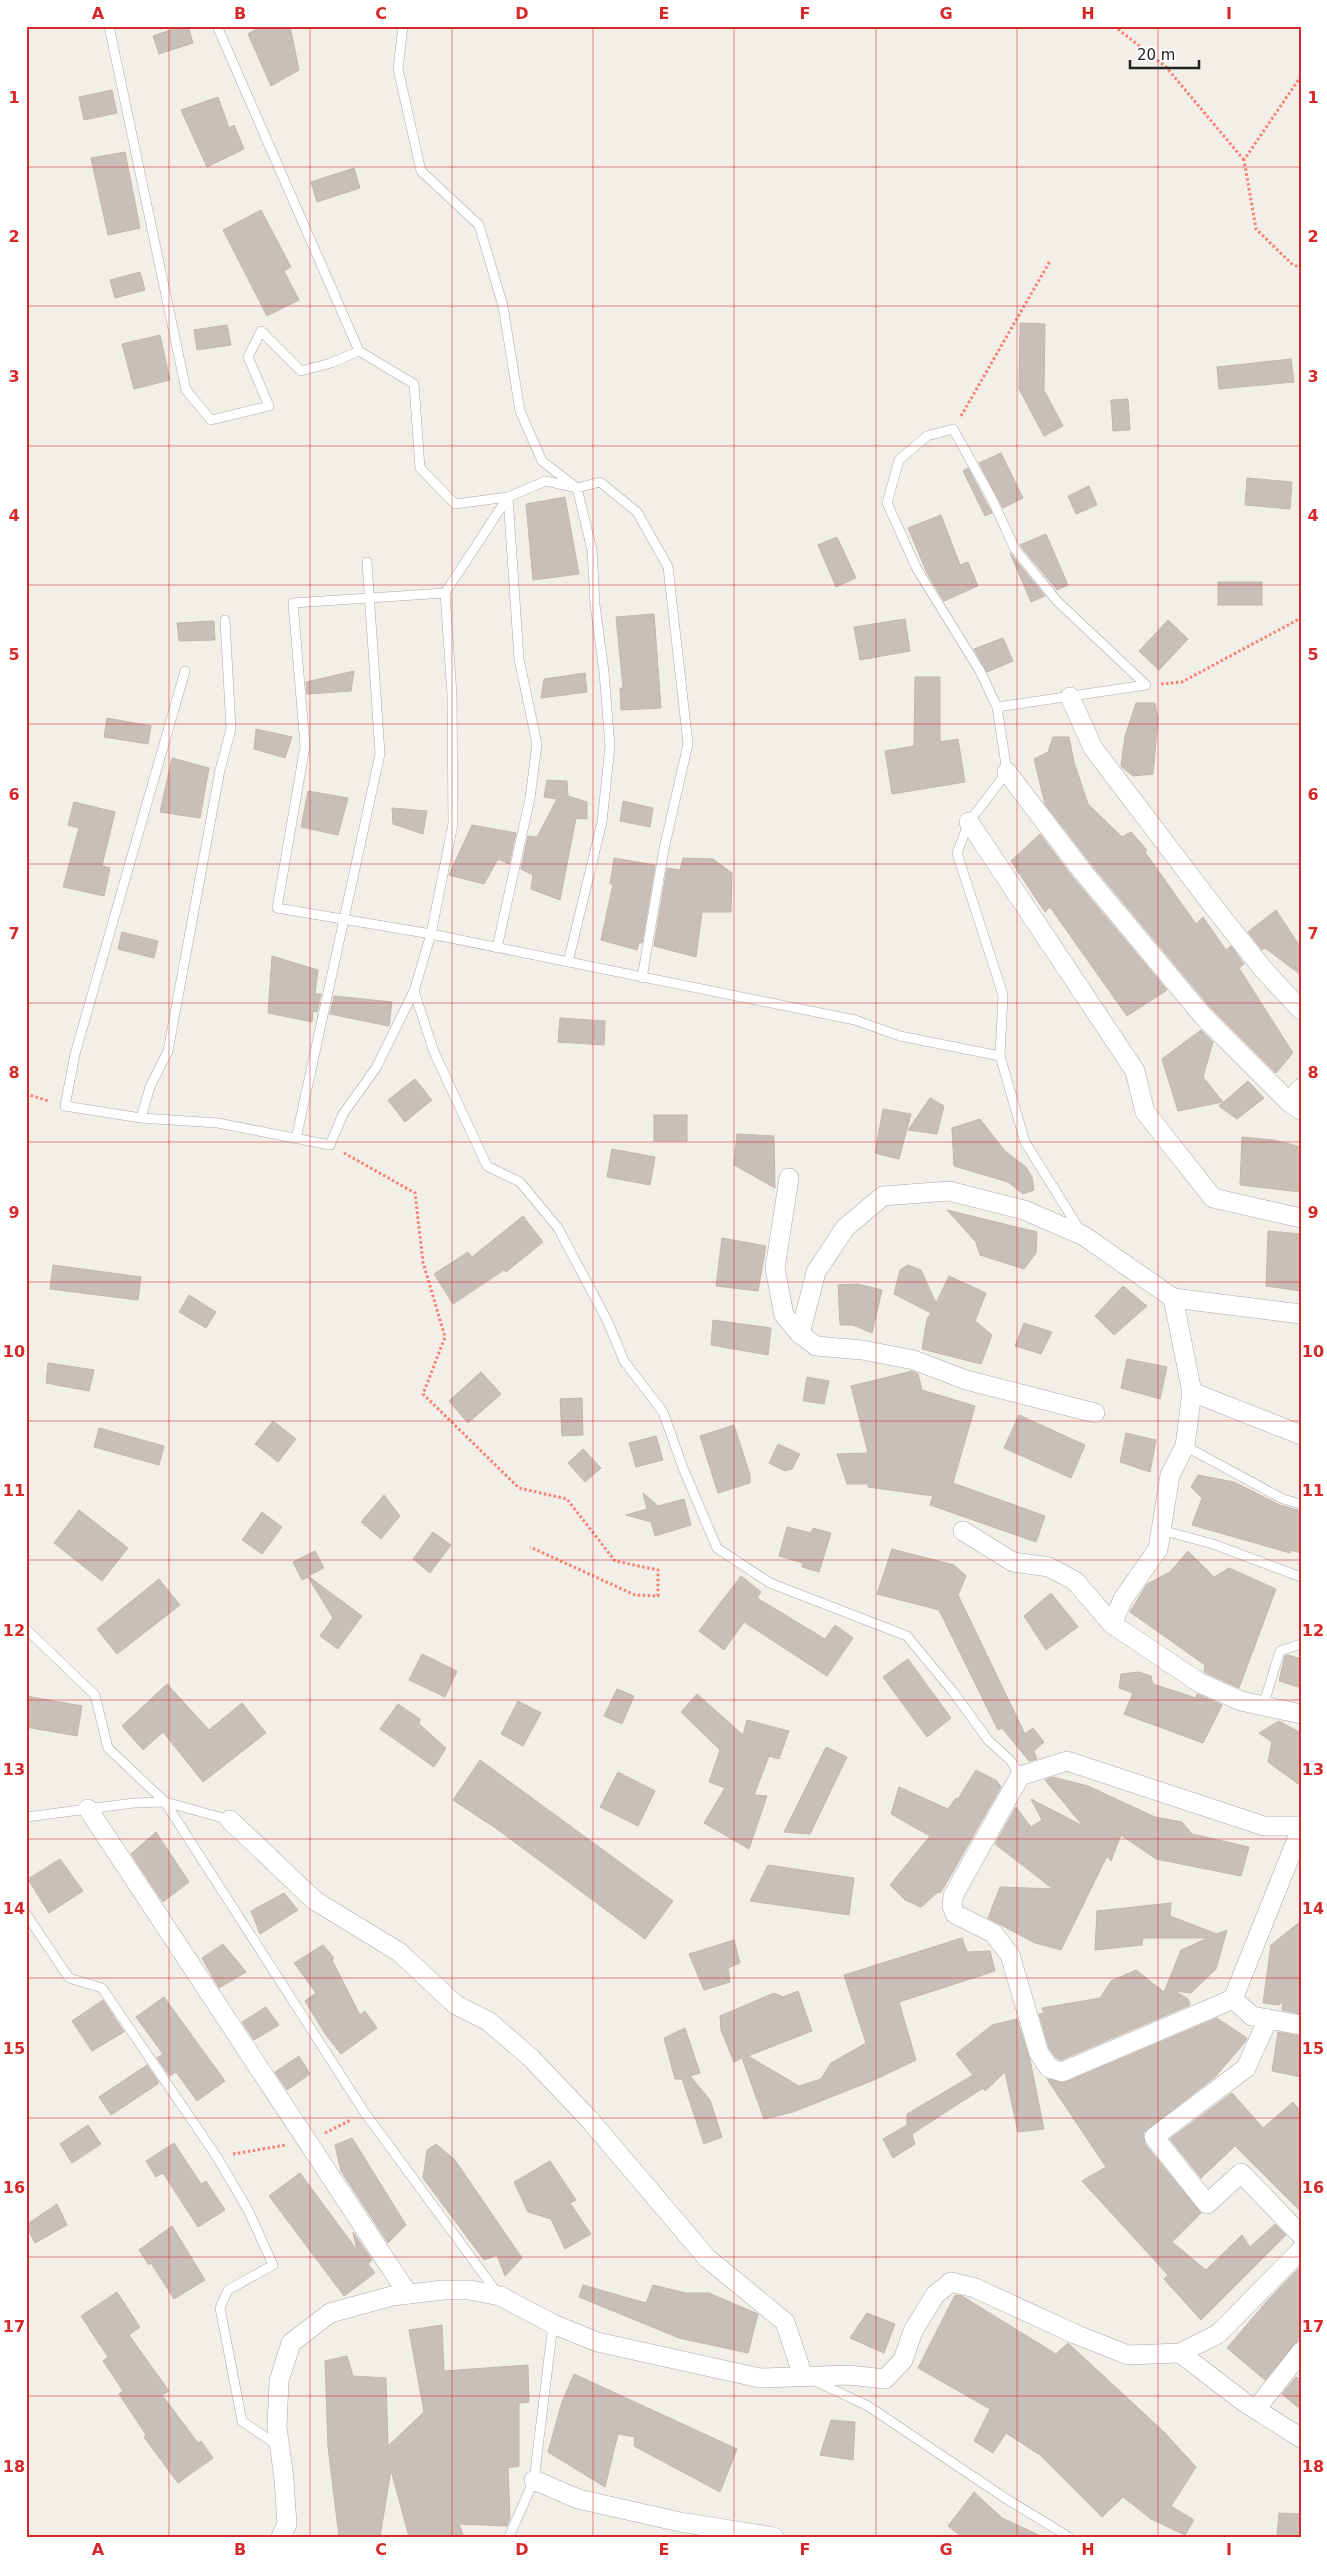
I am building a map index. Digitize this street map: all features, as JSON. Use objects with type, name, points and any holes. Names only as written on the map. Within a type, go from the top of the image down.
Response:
[{"type":"street","points":[[1070,697],[1093,748],[1263,969],[1301,1010]]},
{"type":"street","points":[[1007,772],[1084,872],[1204,1016],[1297,1100]]},
{"type":"street","points":[[969,822],[1134,1071],[1145,1112],[1213,1198],[1301,1218]]},
{"type":"street","points":[[789,1178],[774,1268],[784,1315],[800,1334],[816,1346],[862,1350],[914,1360],[966,1380],[1095,1413]]},
{"type":"street","points":[[800,1334],[816,1272],[845,1228],[883,1196],[949,1191],[1024,1210],[1084,1236],[1173,1298],[1301,1314]]},
{"type":"street","points":[[1112,1624],[1123,1599],[1158,1549],[1170,1475],[1185,1446],[1192,1392],[1173,1298]]},
{"type":"street","points":[[1192,1392],[1301,1435]]},
{"type":"street","points":[[963,1531],[1013,1562],[1049,1567],[1075,1581],[1112,1624],[1200,1683],[1241,1701],[1301,1714]]},
{"type":"street","points":[[1067,1761],[1264,1826],[1301,1827],[1233,1999],[1062,2072],[1048,2068],[1039,2053],[1010,1955],[993,1933],[955,1914],[952,1906],[953,1896],[1020,1776],[1067,1761]]},
{"type":"street","points":[[88,1809],[408,2294]]},
{"type":"street","points":[[230,1820],[314,1900],[399,1952],[456,2005],[488,2021],[530,2057],[589,2119],[707,2258],[785,2322],[803,2376]]},
{"type":"street","points":[[1233,1999],[1252,2016],[1301,2025]]},
{"type":"street","points":[[1268,2020],[1246,2068],[1154,2137],[1207,2204],[1241,2173],[1301,2235]]},
{"type":"street","points":[[281,2537],[286,2524],[277,2427],[279,2381],[291,2343],[330,2313],[392,2296],[461,2290],[500,2296],[553,2324],[597,2342],[760,2378],[849,2375],[884,2380],[904,2360],[913,2331],[935,2295],[951,2282],[975,2288],[1075,2334],[1128,2355],[1180,2353],[1218,2334],[1301,2250]]},
{"type":"street","points":[[1256,2409],[1301,2352]]},
{"type":"street","points":[[1180,2353],[1256,2409],[1301,2438]]},
{"type":"street","points":[[534,2480],[578,2499],[680,2522],[774,2537]]},
{"type":"lane","points":[[109,26],[186,390],[211,420],[269,406],[248,357],[261,331],[301,371],[331,363],[359,351]]},
{"type":"lane","points":[[217,26],[359,351],[414,384],[420,468],[454,504],[508,497],[546,481],[577,488],[600,482],[637,512],[668,568],[688,744],[664,849],[642,978]]},
{"type":"lane","points":[[403,26],[398,68],[420,171],[479,225],[503,306],[520,411],[542,461],[577,488],[592,550],[595,605],[604,672],[610,746],[602,822],[568,962]]},
{"type":"lane","points":[[1084,1236],[1025,1142],[1000,1056],[1003,995],[957,853],[969,822],[1007,772],[997,708],[980,672],[917,569],[887,503],[899,460],[927,436],[953,429],[991,497],[1015,549],[1056,601],[1146,685]]},
{"type":"lane","points":[[185,672],[75,1054],[65,1106],[141,1118],[218,1123],[330,1146],[343,1114],[376,1068],[414,991],[431,934],[453,824],[452,695],[445,593],[508,497]]},
{"type":"lane","points":[[497,948],[530,798],[537,744],[519,659],[508,497]]},
{"type":"lane","points":[[296,1139],[380,754],[366,562]]},
{"type":"lane","points":[[445,593],[293,603],[305,746],[277,908],[431,934],[855,1020],[900,1036],[1000,1056]]},
{"type":"lane","points":[[141,1118],[150,1086],[168,1051],[220,770],[231,729],[225,620]]},
{"type":"lane","points":[[997,708],[1146,685]]},
{"type":"lane","points":[[414,991],[434,1052],[487,1166],[520,1182],[558,1228],[608,1322],[624,1361],[663,1412],[717,1548],[770,1583],[907,1636],[954,1693],[988,1740],[1011,1761],[1020,1776]]},
{"type":"lane","points":[[1185,1446],[1283,1499],[1301,1504]]},
{"type":"lane","points":[[1162,1530],[1213,1544],[1301,1577]]},
{"type":"lane","points":[[26,1629],[95,1695],[108,1748],[165,1802],[365,2113],[500,2296]]},
{"type":"lane","points":[[1264,1706],[1280,1651],[1301,1644]]},
{"type":"lane","points":[[26,1817],[165,1802],[230,1820]]},
{"type":"lane","points":[[26,1914],[69,1978],[102,1988],[217,2157],[248,2210],[273,2265],[228,2290],[220,2308],[242,2420],[279,2447]]},
{"type":"lane","points":[[509,2537],[534,2480],[553,2324]]},
{"type":"lane","points":[[803,2376],[868,2406],[1004,2498],[1069,2537]]},
{"type":"path","points":[[1114,26],[1166,67],[1244,160],[1256,229],[1292,264],[1301,268]]},
{"type":"path","points":[[1244,160],[1301,76]]},
{"type":"path","points":[[953,429],[1050,261]]},
{"type":"path","points":[[1146,685],[1182,682],[1301,618]]},
{"type":"path","points":[[26,1094],[65,1106]]},
{"type":"path","points":[[330,1146],[415,1194],[423,1262],[445,1337],[423,1394],[519,1488],[567,1499],[615,1561],[658,1570],[658,1596],[636,1594],[530,1547]]},
{"type":"building","points":[[182,26],[188,26],[193,43],[159,54],[153,36]]},
{"type":"building","points":[[262,26],[290,26],[299,70],[271,86],[248,34]]},
{"type":"building","points":[[112,90],[117,113],[84,120],[79,97]]},
{"type":"building","points":[[218,97],[229,128],[234,125],[244,149],[207,167],[181,110]]},
{"type":"building","points":[[125,152],[140,228],[108,235],[91,158]]},
{"type":"building","points":[[354,168],[360,188],[317,202],[311,182]]},
{"type":"building","points":[[261,210],[291,267],[284,271],[299,300],[267,316],[223,230]]},
{"type":"building","points":[[140,272],[145,290],[115,298],[110,280]]},
{"type":"building","points":[[1020,323],[1045,324],[1044,390],[1063,426],[1044,436],[1019,389]]},
{"type":"building","points":[[227,325],[231,345],[197,350],[194,330]]},
{"type":"building","points":[[160,335],[170,380],[134,389],[122,344]]},
{"type":"building","points":[[1291,359],[1294,382],[1219,389],[1217,367]]},
{"type":"building","points":[[1128,399],[1130,430],[1113,431],[1111,400]]},
{"type":"building","points":[[1001,453],[1023,498],[1003,508],[979,463]]},
{"type":"building","points":[[968,468],[992,513],[985,516],[963,471]]},
{"type":"building","points":[[1247,478],[1292,482],[1290,509],[1245,505]]},
{"type":"building","points":[[1089,486],[1097,505],[1076,514],[1068,496]]},
{"type":"building","points":[[565,497],[579,574],[533,580],[526,504]]},
{"type":"building","points":[[941,515],[960,565],[968,562],[978,586],[944,601],[927,573],[908,528]]},
{"type":"building","points":[[1046,534],[1068,585],[1057,590],[1020,545]]},
{"type":"building","points":[[837,537],[856,578],[836,587],[818,545]]},
{"type":"building","points":[[1010,553],[1045,596],[1031,602]]},
{"type":"building","points":[[1218,582],[1262,582],[1262,605],[1218,605]]},
{"type":"building","points":[[654,614],[661,708],[621,710],[620,688],[623,688],[616,617]]},
{"type":"building","points":[[905,619],[910,651],[860,660],[854,627]]},
{"type":"building","points":[[1168,620],[1188,639],[1159,670],[1139,651]]},
{"type":"building","points":[[214,621],[215,640],[179,641],[177,623]]},
{"type":"building","points":[[1003,638],[1013,661],[987,672],[974,649]]},
{"type":"building","points":[[354,671],[351,691],[307,694],[306,682]]},
{"type":"building","points":[[585,673],[587,692],[541,698],[544,679]]},
{"type":"building","points":[[915,677],[940,677],[940,742],[958,739],[965,782],[892,794],[885,751],[914,746]]},
{"type":"building","points":[[1136,703],[1155,703],[1158,719],[1153,774],[1133,776],[1121,766],[1125,736]]},
{"type":"building","points":[[107,718],[151,726],[148,744],[104,737]]},
{"type":"building","points":[[256,729],[292,737],[285,758],[254,749]]},
{"type":"building","points":[[1053,737],[1069,737],[1074,762],[1088,804],[1122,837],[1131,832],[1147,850],[1145,852],[1196,924],[1203,917],[1226,950],[1231,946],[1244,964],[1239,968],[1293,1053],[1276,1073],[1211,1008],[1092,865],[1045,804],[1034,759],[1048,752]]},
{"type":"building","points":[[172,758],[209,768],[200,818],[160,812]]},
{"type":"building","points":[[547,780],[567,781],[568,796],[587,802],[587,819],[576,818],[560,900],[531,889],[533,875],[521,869],[528,836],[537,837],[557,799],[544,797]]},
{"type":"building","points":[[308,791],[348,798],[338,835],[301,827]]},
{"type":"building","points":[[623,801],[653,808],[650,827],[620,821]]},
{"type":"building","points":[[74,802],[115,812],[102,866],[110,868],[104,896],[63,887],[79,828],[68,825]]},
{"type":"building","points":[[392,808],[427,811],[423,834],[393,824]]},
{"type":"building","points":[[472,825],[516,833],[509,864],[498,859],[484,884],[449,875]]},
{"type":"building","points":[[1040,834],[1074,879],[1167,990],[1127,1016],[1050,907],[1045,912],[1011,861]]},
{"type":"building","points":[[614,858],[655,865],[642,943],[639,943],[637,950],[601,940],[613,884],[610,884]]},
{"type":"building","points":[[683,858],[713,859],[732,873],[731,912],[702,912],[696,957],[654,946],[667,868],[680,870]]},
{"type":"building","points":[[1276,910],[1301,948],[1301,975],[1265,948],[1262,950],[1248,932]]},
{"type":"building","points":[[122,932],[158,941],[154,958],[118,949]]},
{"type":"building","points":[[272,956],[318,970],[315,994],[321,994],[317,1012],[313,1011],[312,1022],[268,1013]]},
{"type":"building","points":[[334,996],[392,1002],[389,1026],[330,1014]]},
{"type":"building","points":[[560,1018],[605,1021],[604,1045],[558,1042]]},
{"type":"building","points":[[1201,1030],[1213,1042],[1203,1077],[1223,1102],[1178,1111],[1162,1059]]},
{"type":"building","points":[[415,1079],[432,1100],[405,1122],[388,1100]]},
{"type":"building","points":[[1248,1081],[1264,1098],[1237,1119],[1219,1106]]},
{"type":"building","points":[[930,1098],[944,1106],[937,1134],[908,1130]]},
{"type":"building","points":[[883,1109],[911,1114],[899,1159],[875,1153]]},
{"type":"building","points":[[654,1115],[687,1115],[687,1141],[654,1141]]},
{"type":"building","points":[[980,1119],[1005,1151],[1026,1167],[1032,1177],[1034,1190],[1023,1194],[1008,1182],[954,1166],[952,1128]]},
{"type":"building","points":[[737,1134],[774,1136],[775,1188],[734,1165]]},
{"type":"building","points":[[1242,1137],[1273,1140],[1301,1147],[1301,1192],[1240,1185]]},
{"type":"building","points":[[612,1149],[655,1157],[650,1185],[607,1177]]},
{"type":"building","points":[[947,1210],[1037,1232],[1036,1253],[1024,1269],[980,1255],[976,1242]]},
{"type":"building","points":[[523,1216],[543,1242],[506,1272],[504,1270],[453,1304],[434,1274],[468,1252],[472,1257]]},
{"type":"building","points":[[1268,1231],[1301,1234],[1301,1291],[1266,1286]]},
{"type":"building","points":[[722,1238],[766,1246],[758,1291],[716,1286]]},
{"type":"building","points":[[53,1265],[141,1277],[138,1300],[50,1289]]},
{"type":"building","points":[[908,1265],[921,1270],[936,1303],[949,1276],[986,1293],[975,1321],[992,1335],[981,1364],[922,1349],[927,1319],[931,1313],[894,1294],[900,1270]]},
{"type":"building","points":[[858,1284],[882,1290],[872,1333],[853,1325],[840,1325],[838,1285]]},
{"type":"building","points":[[1123,1286],[1147,1306],[1114,1335],[1095,1316]]},
{"type":"building","points":[[189,1295],[216,1312],[206,1328],[179,1312]]},
{"type":"building","points":[[713,1320],[771,1328],[768,1355],[711,1345]]},
{"type":"building","points":[[1024,1323],[1052,1332],[1041,1354],[1015,1346]]},
{"type":"building","points":[[1127,1359],[1167,1367],[1160,1399],[1121,1388]]},
{"type":"building","points":[[48,1363],[94,1370],[89,1391],[46,1383]]},
{"type":"building","points":[[912,1371],[918,1374],[922,1390],[975,1406],[953,1483],[1045,1516],[1036,1542],[930,1505],[933,1496],[868,1487],[868,1484],[847,1484],[837,1454],[868,1453],[851,1386]]},
{"type":"building","points":[[481,1372],[501,1394],[468,1423],[449,1401]]},
{"type":"building","points":[[807,1377],[829,1381],[824,1404],[803,1401]]},
{"type":"building","points":[[582,1398],[583,1435],[562,1436],[560,1399]]},
{"type":"building","points":[[1019,1415],[1085,1445],[1071,1478],[1004,1448]]},
{"type":"building","points":[[273,1421],[296,1439],[278,1462],[255,1444]]},
{"type":"building","points":[[734,1425],[750,1475],[750,1483],[718,1493],[700,1436]]},
{"type":"building","points":[[99,1428],[164,1446],[159,1465],[94,1447]]},
{"type":"building","points":[[1126,1433],[1156,1440],[1150,1472],[1120,1462]]},
{"type":"building","points":[[656,1436],[663,1460],[636,1467],[629,1443]]},
{"type":"building","points":[[778,1444],[800,1454],[792,1469],[785,1471],[769,1463]]},
{"type":"building","points":[[583,1449],[601,1468],[585,1482],[568,1463]]},
{"type":"building","points":[[1198,1475],[1234,1482],[1280,1505],[1301,1511],[1301,1553],[1291,1550],[1290,1553],[1192,1525],[1202,1498],[1191,1487]]},
{"type":"building","points":[[643,1493],[658,1506],[684,1499],[691,1525],[655,1536],[651,1522],[626,1515],[647,1509]]},
{"type":"building","points":[[384,1495],[400,1516],[381,1539],[361,1522]]},
{"type":"building","points":[[79,1510],[128,1548],[102,1581],[54,1543]]},
{"type":"building","points":[[262,1512],[282,1527],[262,1554],[242,1540]]},
{"type":"building","points":[[787,1527],[811,1533],[813,1528],[831,1533],[819,1572],[802,1567],[803,1563],[779,1556]]},
{"type":"building","points":[[433,1532],[451,1545],[430,1573],[413,1559]]},
{"type":"building","points":[[892,1549],[954,1565],[966,1576],[958,1595],[1025,1734],[1033,1728],[1044,1742],[1034,1751],[1037,1759],[1029,1761],[1002,1728],[998,1730],[939,1610],[877,1594]]},
{"type":"building","points":[[315,1551],[324,1568],[308,1576],[362,1616],[338,1649],[320,1636],[333,1618],[308,1577],[302,1580],[293,1562]]},
{"type":"building","points":[[1188,1551],[1214,1577],[1229,1568],[1276,1589],[1239,1688],[1204,1672],[1205,1665],[1130,1612],[1147,1584],[1170,1572]]},
{"type":"building","points":[[741,1576],[761,1592],[757,1598],[825,1639],[835,1625],[853,1638],[827,1676],[744,1622],[724,1650],[699,1631]]},
{"type":"building","points":[[159,1579],[180,1605],[117,1654],[97,1629]]},
{"type":"building","points":[[1051,1593],[1078,1627],[1046,1650],[1024,1616]]},
{"type":"building","points":[[422,1654],[457,1671],[445,1697],[409,1680]]},
{"type":"building","points":[[1288,1655],[1301,1659],[1301,1688],[1279,1681],[1285,1656]]},
{"type":"building","points":[[908,1659],[951,1718],[927,1737],[883,1677]]},
{"type":"building","points":[[1139,1672],[1151,1676],[1153,1684],[1196,1698],[1197,1694],[1222,1705],[1203,1743],[1124,1714],[1133,1693],[1119,1688],[1121,1674]]},
{"type":"building","points":[[167,1684],[209,1730],[242,1703],[266,1733],[203,1782],[163,1732],[143,1750],[122,1726]]},
{"type":"building","points":[[617,1689],[634,1696],[622,1724],[604,1716]]},
{"type":"building","points":[[697,1694],[743,1735],[747,1720],[789,1731],[779,1759],[769,1756],[754,1795],[767,1796],[749,1849],[704,1823],[725,1788],[709,1782],[720,1750],[681,1712]]},
{"type":"building","points":[[26,1696],[82,1706],[77,1736],[26,1727]]},
{"type":"building","points":[[518,1701],[541,1713],[523,1746],[501,1734]]},
{"type":"building","points":[[398,1704],[420,1719],[419,1724],[446,1748],[434,1767],[380,1729]]},
{"type":"building","points":[[1279,1721],[1301,1733],[1301,1786],[1268,1762],[1272,1742],[1259,1733]]},
{"type":"building","points":[[826,1747],[847,1757],[810,1834],[784,1832]]},
{"type":"building","points":[[480,1760],[673,1901],[645,1939],[497,1829],[453,1800]]},
{"type":"building","points":[[976,1770],[997,1781],[1001,1787],[940,1893],[938,1892],[921,1907],[905,1900],[890,1885],[930,1836],[891,1814],[899,1787],[948,1809],[956,1798],[958,1799]]},
{"type":"building","points":[[618,1772],[655,1791],[638,1826],[600,1807]]},
{"type":"building","points":[[1053,1777],[1088,1786],[1155,1817],[1182,1822],[1192,1834],[1249,1847],[1241,1876],[1156,1859],[1121,1835],[1111,1861],[1107,1856],[1061,1950],[1035,1943],[988,1918],[1000,1887],[1053,1889],[995,1844],[1016,1807],[1031,1827],[1042,1820],[1031,1799],[1083,1826],[1045,1780]]},
{"type":"building","points":[[156,1832],[189,1882],[163,1902],[131,1854]]},
{"type":"building","points":[[60,1859],[83,1891],[49,1913],[28,1879]]},
{"type":"building","points":[[768,1865],[854,1878],[849,1915],[750,1901]]},
{"type":"building","points":[[284,1893],[298,1910],[260,1934],[251,1911]]},
{"type":"building","points":[[1171,1903],[1170,1916],[1217,1934],[1227,1930],[1216,1969],[1191,1993],[1175,1991],[1188,1999],[1190,2005],[1061,2060],[1056,2058],[1049,2048],[1039,2014],[1044,2013],[1042,2008],[1100,1998],[1111,1981],[1136,1970],[1164,1992],[1181,1950],[1208,1938],[1143,1938],[1142,1945],[1095,1950],[1097,1911]]},
{"type":"building","points":[[1301,1921],[1301,2014],[1282,2010],[1283,2001],[1279,2005],[1263,2003],[1271,1945]]},
{"type":"building","points":[[962,1938],[967,1952],[990,1951],[995,1971],[899,2002],[916,2060],[874,2080],[793,2112],[764,2119],[742,2058],[734,2062],[721,2030],[720,2016],[774,1993],[783,1997],[798,1991],[812,2031],[748,2056],[799,2086],[821,2079],[831,2063],[866,2043],[844,1975]]},
{"type":"building","points":[[734,1940],[740,1963],[728,1968],[730,1982],[704,1990],[689,1954]]},
{"type":"building","points":[[223,1944],[246,1972],[219,1988],[202,1958]]},
{"type":"building","points":[[323,1945],[334,1958],[332,1960],[360,2015],[365,2011],[377,2028],[341,2054],[326,2035],[305,2001],[316,1993],[294,1963]]},
{"type":"building","points":[[164,1997],[225,2081],[197,2101],[176,2072],[170,2076],[157,2058],[163,2054],[136,2017]]},
{"type":"building","points":[[103,2000],[124,2032],[92,2051],[72,2021]]},
{"type":"building","points":[[266,2007],[279,2025],[254,2040],[242,2022]]},
{"type":"building","points":[[1217,2018],[1247,2038],[1245,2042],[1216,2076],[1143,2133],[1145,2144],[1201,2213],[1172,2242],[1206,2270],[1242,2235],[1250,2247],[1275,2224],[1286,2235],[1201,2320],[1164,2279],[1168,2275],[1082,2181],[1106,2167],[1047,2079],[1066,2082]]},
{"type":"building","points":[[1017,2019],[1030,2060],[1044,2129],[1018,2132],[1005,2072],[985,2091],[983,2088],[912,2134],[915,2144],[893,2158],[883,2139],[907,2125],[907,2114],[973,2075],[956,2054],[992,2025]]},
{"type":"building","points":[[685,2028],[700,2073],[690,2076],[710,2100],[722,2137],[704,2144],[682,2079],[675,2079],[664,2038]]},
{"type":"building","points":[[1278,2032],[1301,2036],[1301,2077],[1272,2071]]},
{"type":"building","points":[[299,2056],[310,2074],[287,2090],[275,2072]]},
{"type":"building","points":[[147,2065],[159,2083],[111,2115],[99,2097]]},
{"type":"building","points":[[1232,2093],[1263,2128],[1293,2102],[1301,2112],[1301,2212],[1235,2146],[1201,2178],[1170,2139]]},
{"type":"building","points":[[88,2125],[101,2144],[72,2163],[60,2144]]},
{"type":"building","points":[[352,2138],[406,2225],[388,2243],[341,2171],[335,2145]]},
{"type":"building","points":[[174,2143],[201,2184],[206,2181],[225,2210],[198,2227],[163,2173],[156,2177],[146,2161]]},
{"type":"building","points":[[436,2144],[455,2160],[522,2258],[505,2276],[497,2255],[484,2260],[423,2178],[427,2150]]},
{"type":"building","points":[[550,2161],[576,2200],[570,2203],[591,2234],[565,2249],[551,2219],[528,2212],[514,2182]]},
{"type":"building","points":[[300,2173],[357,2250],[353,2232],[372,2260],[368,2264],[375,2273],[344,2296],[269,2196]]},
{"type":"building","points":[[57,2204],[67,2225],[35,2243],[26,2225]]},
{"type":"building","points":[[172,2226],[205,2280],[174,2299],[151,2263],[149,2265],[139,2250]]},
{"type":"building","points":[[1301,2266],[1301,2337],[1265,2380],[1227,2348],[1268,2300]]},
{"type":"building","points":[[583,2285],[646,2303],[653,2285],[686,2293],[709,2293],[758,2314],[748,2353],[679,2338],[579,2297]]},
{"type":"building","points":[[117,2292],[140,2327],[129,2335],[169,2391],[162,2395],[198,2443],[201,2441],[213,2458],[178,2483],[144,2437],[146,2435],[119,2394],[123,2391],[103,2361],[108,2357],[81,2316]]},
{"type":"building","points":[[955,2295],[962,2296],[1056,2354],[1068,2343],[1164,2432],[1196,2467],[1171,2506],[1194,2520],[1185,2535],[1151,2519],[1123,2497],[1102,2517],[1040,2455],[1006,2433],[993,2453],[974,2441],[990,2409],[918,2368]]},
{"type":"building","points":[[867,2313],[895,2324],[884,2353],[850,2338]]},
{"type":"building","points":[[442,2325],[444,2371],[528,2365],[529,2402],[519,2403],[519,2466],[508,2468],[510,2518],[507,2526],[459,2524],[464,2537],[409,2537],[391,2470],[380,2537],[339,2537],[328,2447],[325,2361],[347,2356],[353,2376],[386,2378],[388,2446],[424,2412],[409,2330]]},
{"type":"building","points":[[574,2374],[737,2449],[720,2492],[634,2446],[635,2437],[618,2434],[605,2487],[548,2452],[562,2402]]},
{"type":"building","points":[[1296,2377],[1301,2380],[1301,2410],[1282,2394]]},
{"type":"building","points":[[831,2420],[855,2422],[853,2460],[820,2455]]},
{"type":"building","points":[[974,2492],[1002,2518],[1043,2537],[962,2537],[948,2526]]},
{"type":"building","points":[[1279,2513],[1301,2514],[1301,2537],[1277,2537]]}]
